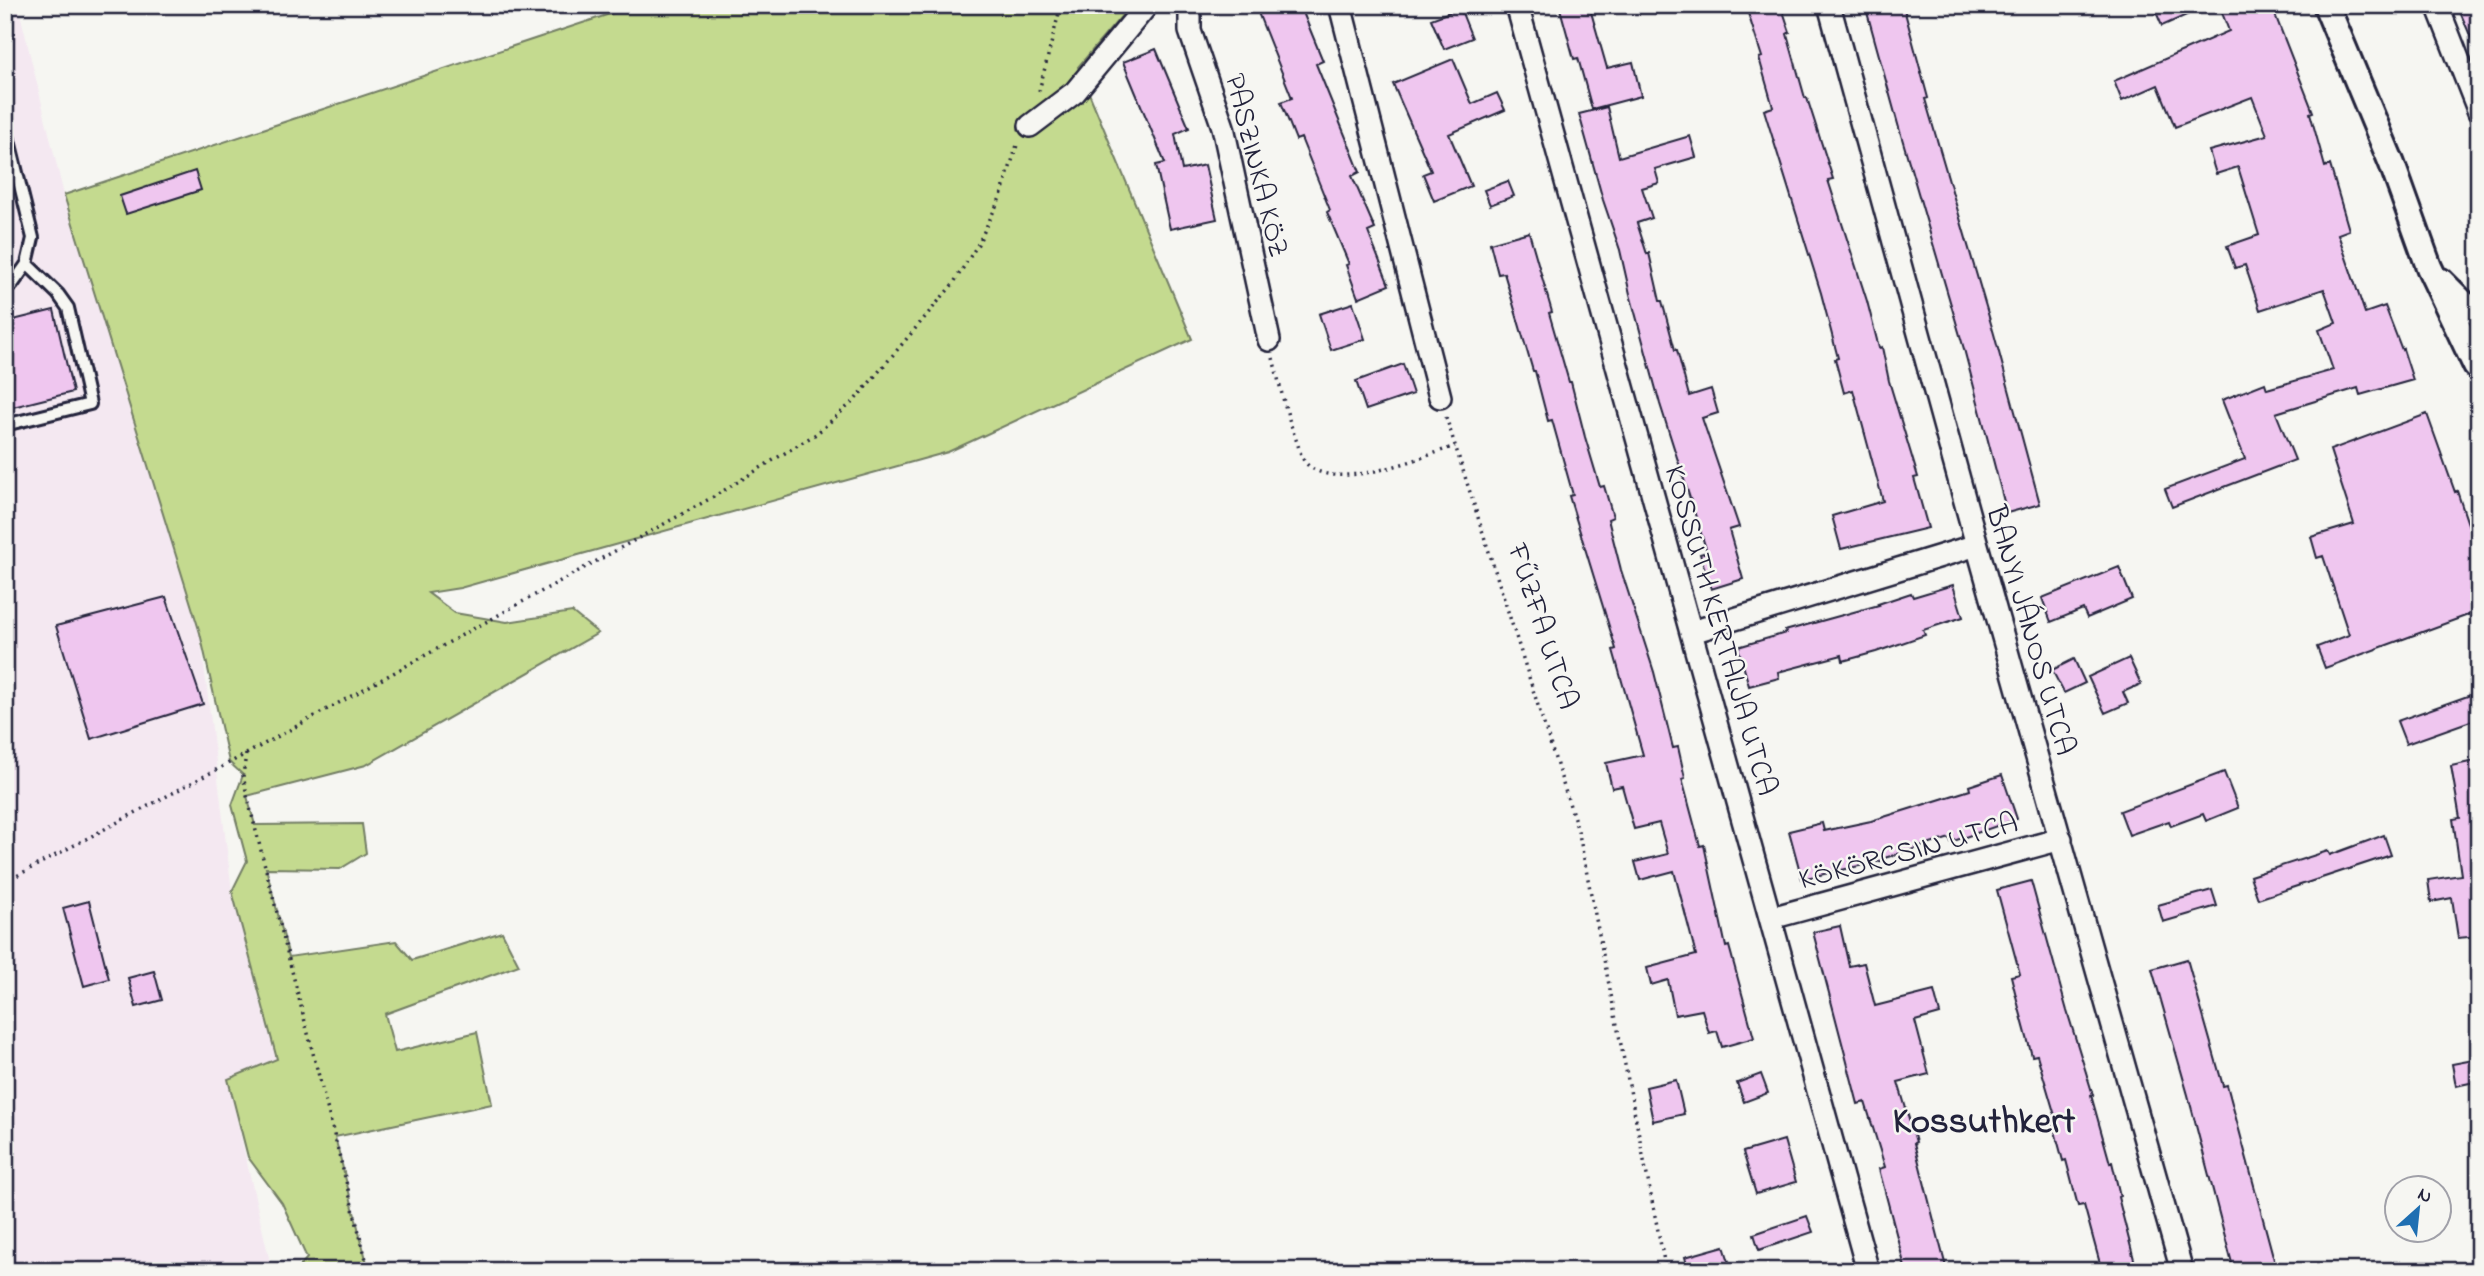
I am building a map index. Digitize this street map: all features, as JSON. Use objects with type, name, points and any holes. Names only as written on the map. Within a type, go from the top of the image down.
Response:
[{"type":"street","points":[[1030,126],[1075,92],[1147,5]]},
{"type":"street","name":"PASZINKA KÖZ","points":[[1190,5],[1190,31],[1223,127],[1269,340]]},
{"type":"street","points":[[1340,5],[1440,397]]},
{"type":"street","name":"KOSSUTH KERTALJA UTCA","points":[[1517,5],[1868,1271]]},
{"type":"street","name":"BANYI JÁNOS UTCA","points":[[1829,5],[1977,545],[2182,1271]]},
{"type":"street","points":[[2326,5],[2387,152],[2429,267],[2478,370]]},
{"type":"street","points":[[2438,5],[2479,111]]},
{"type":"street","points":[[2429,267],[2450,291],[2479,314]]},
{"type":"street","points":[[1692,632],[1977,545]]},
{"type":"street","name":"KÖKÖRCSIN UTCA","points":[[1771,918],[2061,839]]},
{"type":"lane","points":[[5,124],[33,238],[27,264],[12,285],[5,286]]},
{"type":"lane","points":[[5,425],[90,404],[68,308],[58,294],[27,264]]},
{"type":"path","points":[[5,882],[246,754],[713,497],[816,434],[854,401],[954,284],[978,244],[1001,196],[1021,133],[1030,126],[1061,5]]},
{"type":"path","points":[[1269,340],[1292,428],[1304,461],[1318,472],[1332,475],[1378,471],[1455,446]]},
{"type":"path","name":"FŰZFA UTCA","points":[[1440,397],[1579,834],[1666,1271]]},
{"type":"path","points":[[246,754],[243,775],[247,796],[369,1271]]},
{"type":"path","points":[[2453,1271],[2479,1262]]},
{"type":"shaded area","points":[[5,5],[18,5],[64,195],[200,633],[232,891],[277,1059],[228,1080],[272,1271],[5,1271]]},
{"type":"green space","points":[[637,5],[1131,5],[1078,67],[1192,339],[948,452],[460,588],[428,593],[455,613],[507,622],[572,612],[598,633],[366,765],[247,796],[255,825],[362,824],[366,853],[340,869],[266,868],[289,957],[396,941],[412,960],[502,932],[519,965],[385,1014],[395,1052],[477,1032],[492,1104],[335,1137],[369,1271],[296,1271],[307,1258],[282,1203],[248,1157],[228,1079],[277,1059],[232,891],[247,861],[232,805],[243,775],[229,762],[200,633],[64,195]]},
{"type":"building","points":[[1255,5],[1300,5],[1323,61],[1316,64],[1360,172],[1352,176],[1375,229],[1368,232],[1389,285],[1358,298],[1346,265],[1349,264],[1327,212],[1330,210],[1301,138],[1296,140],[1281,102],[1292,98]]},
{"type":"building","points":[[1559,5],[1589,5],[1607,68],[1633,62],[1641,96],[1592,109]]},
{"type":"building","points":[[1771,5],[1781,5],[1790,32],[1787,34],[1805,98],[1833,179],[1828,180],[1867,301],[1879,348],[1882,347],[1889,381],[1918,477],[1914,478],[1928,528],[1841,549],[1832,516],[1883,501],[1853,390],[1844,393],[1821,293],[1764,110],[1773,107],[1759,58],[1762,57],[1748,13]]},
{"type":"building","points":[[1865,5],[1903,5],[1928,98],[1925,99],[1994,334],[2040,504],[2007,513],[1964,349]]},
{"type":"building","points":[[2153,5],[2209,5],[2162,26]]},
{"type":"building","points":[[2219,5],[2270,5],[2274,12],[2313,112],[2310,113],[2325,167],[2330,165],[2349,230],[2338,234],[2365,313],[2385,306],[2413,380],[2360,395],[2358,388],[2276,413],[2295,460],[2172,507],[2165,489],[2245,459],[2222,400],[2265,383],[2267,389],[2333,370],[2319,330],[2336,323],[2324,289],[2260,310],[2245,265],[2235,268],[2227,246],[2259,235],[2238,167],[2216,174],[2209,151],[2267,135],[2252,97],[2175,127],[2158,85],[2122,101],[2114,81],[2229,31]]},
{"type":"building","points":[[2457,5],[2479,5],[2479,56]]},
{"type":"building","points":[[1460,8],[1472,38],[1444,49],[1431,19]]},
{"type":"building","points":[[1156,49],[1189,128],[1175,134],[1182,170],[1205,165],[1217,219],[1170,229],[1156,165],[1165,163],[1123,62]]},
{"type":"building","points":[[1453,59],[1472,104],[1497,93],[1505,110],[1449,134],[1471,186],[1434,201],[1423,174],[1431,171],[1393,84]]},
{"type":"building","points":[[1607,107],[1619,157],[1690,136],[1696,157],[1655,169],[1659,183],[1642,188],[1652,218],[1637,223],[1647,254],[1649,253],[1660,301],[1689,396],[1711,389],[1718,413],[1702,418],[1739,527],[1729,530],[1743,579],[1711,589],[1700,554],[1707,552],[1660,404],[1620,250],[1579,114]]},
{"type":"building","points":[[195,171],[201,190],[126,214],[120,196]]},
{"type":"building","points":[[1508,181],[1514,196],[1490,205],[1484,190]]},
{"type":"building","points":[[1529,232],[1585,437],[1600,487],[1604,486],[1613,517],[1608,519],[1621,570],[1654,672],[1673,748],[1678,747],[1685,778],[1682,779],[1700,846],[1704,845],[1726,947],[1729,946],[1754,1038],[1722,1047],[1717,1031],[1709,1033],[1702,1010],[1675,1015],[1668,980],[1651,985],[1647,968],[1696,955],[1674,871],[1640,880],[1635,862],[1668,854],[1659,823],[1634,829],[1622,786],[1612,788],[1606,763],[1643,755],[1613,650],[1616,649],[1569,496],[1573,495],[1552,420],[1548,421],[1504,273],[1498,274],[1490,243]]},
{"type":"building","points":[[1353,303],[1365,339],[1331,350],[1319,314]]},
{"type":"building","points":[[54,310],[73,392],[5,409],[5,322]]},
{"type":"building","points":[[1403,364],[1413,394],[1366,410],[1356,381]]},
{"type":"building","points":[[2427,414],[2479,557],[2479,611],[2325,668],[2317,647],[2349,635],[2323,556],[2317,558],[2311,537],[2354,524],[2330,450]]},
{"type":"building","points":[[2119,567],[2132,599],[2087,618],[2083,609],[2051,622],[2042,598]]},
{"type":"building","points":[[1953,585],[1963,617],[1923,630],[1925,635],[1876,652],[1843,661],[1842,655],[1778,672],[1779,678],[1749,686],[1738,647],[1911,593],[1913,597]]},
{"type":"building","points":[[166,597],[203,704],[91,739],[56,626]]},
{"type":"building","points":[[2129,658],[2141,684],[2123,692],[2128,703],[2105,713],[2088,677]]},
{"type":"building","points":[[2074,659],[2085,683],[2064,693],[2052,670]]},
{"type":"building","points":[[2479,692],[2479,718],[2406,744],[2397,721]]},
{"type":"building","points":[[2479,760],[2479,781],[2475,782],[2479,812],[2479,936],[2458,938],[2452,898],[2431,902],[2428,880],[2461,875],[2453,819],[2460,818],[2451,766]]},
{"type":"building","points":[[2224,772],[2238,808],[2206,821],[2203,814],[2171,826],[2169,821],[2129,835],[2120,811]]},
{"type":"building","points":[[2002,775],[2017,819],[1951,842],[1950,838],[1881,861],[1802,879],[1789,831],[1822,823],[1824,831],[1871,821],[1970,790],[1969,786]]},
{"type":"building","points":[[2384,835],[2391,855],[2258,899],[2250,876],[2328,851],[2330,855]]},
{"type":"building","points":[[2031,881],[2110,1163],[2112,1162],[2137,1271],[2102,1271],[2084,1205],[2078,1206],[2066,1160],[2063,1161],[2052,1120],[2056,1119],[2037,1055],[2032,1056],[2011,976],[2020,974],[1997,890]]},
{"type":"building","points":[[2212,890],[2217,906],[2163,922],[2158,905]]},
{"type":"building","points":[[89,901],[109,979],[84,986],[63,908]]},
{"type":"building","points":[[1840,926],[1849,966],[1864,963],[1875,1006],[1934,991],[1940,1014],[1915,1021],[1929,1074],[1898,1082],[1916,1142],[1914,1143],[1947,1271],[1906,1271],[1879,1169],[1885,1167],[1865,1102],[1858,1104],[1813,932]]},
{"type":"building","points":[[2187,959],[2223,1086],[2227,1085],[2277,1271],[2234,1271],[2152,969]]},
{"type":"building","points":[[154,971],[162,1000],[136,1007],[128,978]]},
{"type":"building","points":[[2479,1059],[2479,1081],[2456,1086],[2452,1064]]},
{"type":"building","points":[[1761,1074],[1768,1093],[1744,1102],[1737,1083]]},
{"type":"building","points":[[1676,1080],[1684,1114],[1653,1121],[1646,1087]]},
{"type":"building","points":[[1784,1140],[1796,1182],[1756,1194],[1743,1152]]},
{"type":"building","points":[[1807,1216],[1813,1232],[1759,1250],[1754,1234]]},
{"type":"building","points":[[1724,1246],[1731,1268],[1721,1271],[1689,1271],[1685,1257]]},
{"type":"district","name":"Kossuthkert","points":[[1984,1119]]}]
